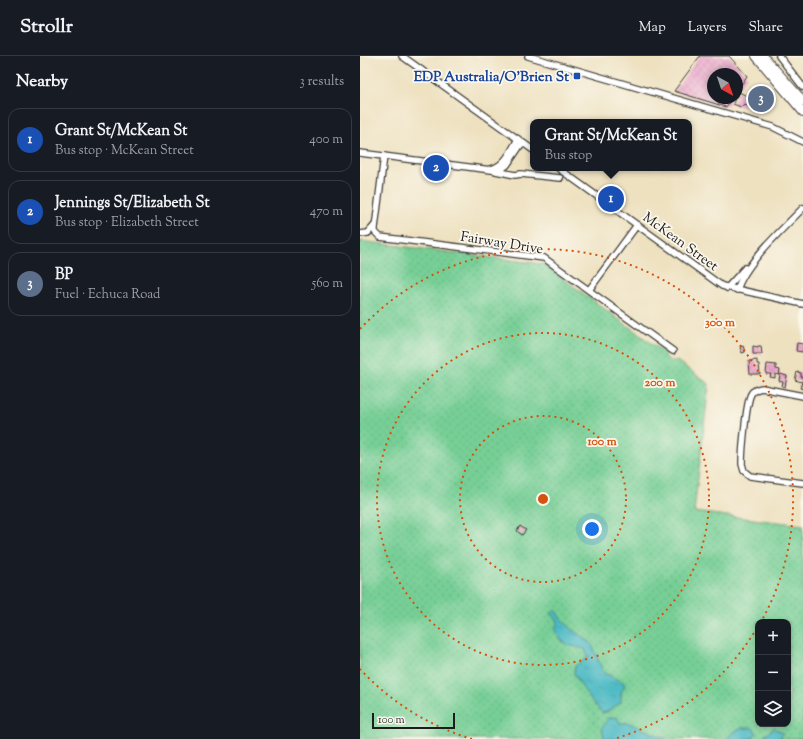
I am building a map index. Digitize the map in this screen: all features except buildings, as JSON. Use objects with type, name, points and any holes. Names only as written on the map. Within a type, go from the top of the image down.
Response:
[{"type":"main road","points":[[761,56],[796,94],[803,112]]},
{"type":"main road","points":[[761,56],[800,103]]},
{"type":"street","points":[[402,56],[530,148]]},
{"type":"street","points":[[528,56],[773,127],[803,142]]},
{"type":"street","points":[[779,56],[803,87]]},
{"type":"street","points":[[360,153],[499,171],[503,169],[520,141]]},
{"type":"street","points":[[360,234],[368,233],[375,228],[384,156]]},
{"type":"street","points":[[488,169],[515,175],[521,174],[560,178]]},
{"type":"street","name":"McKean Street","points":[[562,171],[722,286],[803,304]]},
{"type":"street","points":[[727,288],[803,208]]},
{"type":"street","points":[[589,290],[637,225]]},
{"type":"street","name":"Fairway Drive","points":[[375,228],[377,234],[382,237],[542,257],[673,351]]},
{"type":"street","points":[[737,290],[741,278],[752,263]]},
{"type":"street","points":[[803,396],[764,388],[754,391],[749,400],[742,464],[744,471],[750,476],[803,483]]},
{"type":"green space","points":[[360,241],[543,264],[665,353],[664,356],[670,361],[677,361],[709,384],[694,512],[803,525],[803,739],[360,739]]},
{"type":"water","points":[[555,610],[562,620],[591,643],[604,673],[623,682],[625,686],[621,692],[621,702],[607,712],[602,713],[588,696],[574,674],[575,666],[588,658],[585,649],[567,644],[558,635],[555,630],[558,621],[551,613]]},
{"type":"water","points":[[617,717],[620,723],[629,723],[666,739],[604,738],[602,728],[608,718]]},
{"type":"water","points":[[742,728],[753,728],[757,733],[751,739],[727,739],[731,734]]},
{"type":"water","points":[[774,728],[783,733],[779,739],[761,739]]},
{"type":"place","name":"EDP Australia/O'Brien St","points":[[577,76]]},
{"type":"place","name":"BP","points":[[761,99]]},
{"type":"place","name":"Jennings St/Elizabeth St","points":[[436,168]]},
{"type":"place","name":"Grant St/McKean St","points":[[611,199]]}]
